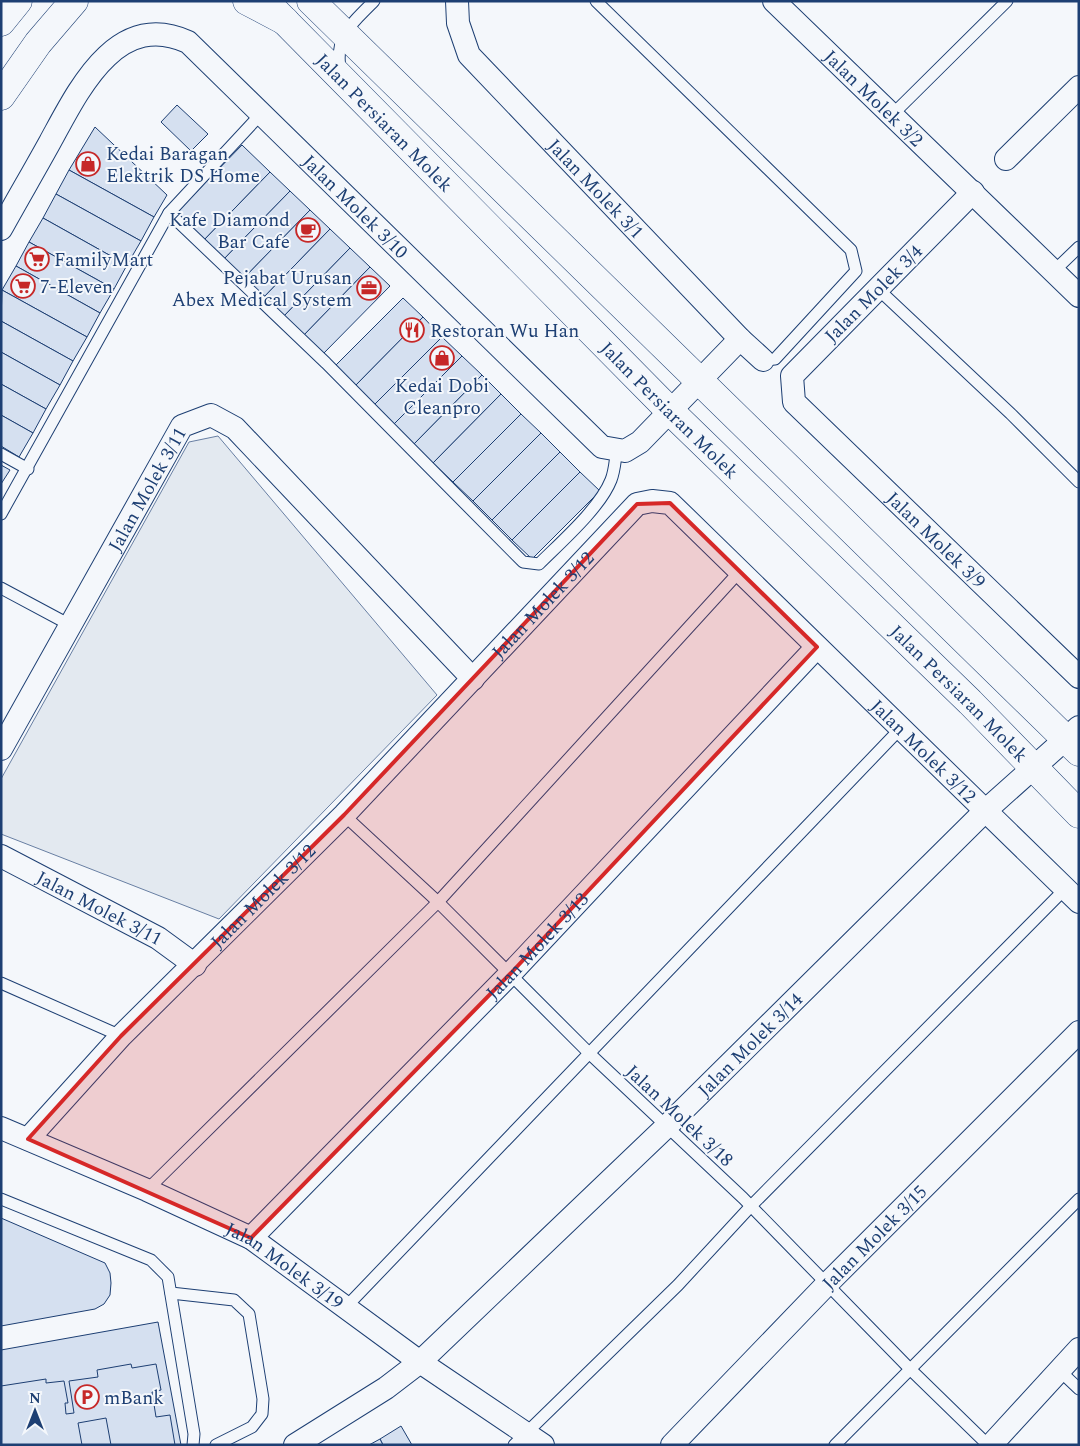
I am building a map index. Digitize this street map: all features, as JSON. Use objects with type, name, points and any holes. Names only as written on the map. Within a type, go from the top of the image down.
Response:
[{"type":"main road","points":[[1,22],[18,1]]},
{"type":"main road","points":[[1,96],[38,43],[74,1]]},
{"type":"main road","points":[[248,1],[285,21]]},
{"type":"main road","name":"Jalan Persiaran Molek","points":[[265,1],[670,412],[970,702],[1079,814]]},
{"type":"main road","name":"Jalan Persiaran Molek","points":[[310,1],[701,381],[1074,739]]},
{"type":"street","name":"Jalan Molek 3/1","points":[[457,1],[458,23],[469,55],[740,339],[763,360]]},
{"type":"street","name":"Jalan Molek 3/2","points":[[774,1],[893,114],[1079,296]]},
{"type":"street","name":"Jalan Molek 3/10","points":[[1,229],[79,89],[104,58],[124,43],[144,35],[172,35],[188,42],[602,447],[617,449]]},
{"type":"street","points":[[1006,159],[1079,87]]},
{"type":"street","name":"Jalan Molek 3/4","points":[[794,402],[792,376],[973,192]]},
{"type":"street","points":[[617,449],[625,451],[640,442],[740,339]]},
{"type":"street","name":"Jalan Molek 3/9","points":[[794,402],[1079,677]]},
{"type":"street","name":"Jalan Molek 3/11","points":[[1,749],[72,626],[182,426],[211,415],[235,428],[474,679]]},
{"type":"street","name":"Jalan Molek 3/12","points":[[28,1139],[121,1036],[195,965],[344,815],[637,504],[652,500],[670,503],[1072,895]]},
{"type":"street","name":"Jalan Molek 3/13","points":[[251,1238],[511,973],[817,647]]},
{"type":"street","name":"Jalan Molek 3/14","points":[[295,1445],[386,1388],[420,1362],[667,1126],[984,811],[1032,767],[1074,739]]},
{"type":"street","name":"Jalan Molek 3/11","points":[[1,856],[158,938],[195,965]]},
{"type":"street","name":"Jalan Molek 3/15","points":[[672,1445],[828,1283],[1079,1032]]},
{"type":"street","name":"Jalan Molek 3/19","points":[[1,1128],[147,1190],[251,1238],[528,1441]]},
{"type":"street","points":[[990,1445],[1079,1349]]},
{"type":"lane","points":[[345,82],[338,56],[343,33],[374,1]]},
{"type":"lane","points":[[596,1],[851,250],[856,272],[775,358],[763,360]]},
{"type":"lane","points":[[893,114],[1007,1]]},
{"type":"lane","points":[[1,514],[28,469],[169,213],[261,114]]},
{"type":"lane","points":[[169,213],[326,363],[524,562],[539,564],[573,531],[605,492],[611,480],[617,449]]},
{"type":"lane","points":[[1054,271],[1079,247]]},
{"type":"lane","points":[[878,289],[1011,414],[1079,482]]},
{"type":"lane","points":[[1,454],[28,469]]},
{"type":"lane","points":[[147,1190],[438,902],[740,571]]},
{"type":"lane","points":[[1,588],[72,626]]},
{"type":"lane","points":[[346,1307],[901,728]]},
{"type":"lane","name":"Jalan Molek 3/18","points":[[344,815],[438,902],[590,1054],[751,1206],[910,1369],[990,1445]]},
{"type":"lane","points":[[528,1441],[751,1206],[1072,895]]},
{"type":"lane","points":[[1,983],[121,1036]]},
{"type":"lane","points":[[1,1199],[151,1260],[168,1277],[194,1434],[193,1445]]},
{"type":"lane","points":[[835,1445],[1079,1199]]},
{"type":"lane","points":[[171,1293],[234,1300],[249,1314],[264,1398],[262,1414],[252,1427],[216,1445]]},
{"type":"lane","points":[[1060,1370],[1079,1389]]},
{"type":"highlighted area","points":[[670,503],[817,647],[511,973],[251,1238],[28,1139],[121,1036],[344,815],[637,504]]},
{"type":"shaded area","points":[[218,436],[437,695],[219,919],[1,834],[1,779],[189,442]]},
{"type":"building","points":[[177,105],[208,134],[191,151],[161,122]]},
{"type":"building","points":[[95,127],[167,195],[154,217],[69,170]]},
{"type":"building","points":[[242,145],[270,172],[203,241],[175,214]]},
{"type":"building","points":[[69,170],[154,217],[141,241],[56,194]]},
{"type":"building","points":[[270,172],[290,191],[223,260],[203,241]]},
{"type":"building","points":[[290,191],[310,210],[243,279],[223,260]]},
{"type":"building","points":[[56,194],[141,241],[127,265],[43,218]]},
{"type":"building","points":[[310,210],[330,229],[263,298],[243,279]]},
{"type":"building","points":[[43,218],[127,265],[114,289],[29,242]]},
{"type":"building","points":[[330,229],[350,248],[283,317],[263,298]]},
{"type":"building","points":[[29,242],[114,289],[100,313],[16,266]]},
{"type":"building","points":[[350,248],[370,267],[303,336],[283,317]]},
{"type":"building","points":[[16,266],[100,313],[87,337],[2,290]]},
{"type":"building","points":[[370,267],[390,286],[322,355],[303,336]]},
{"type":"building","points":[[2,290],[87,337],[73,361],[1,321]]},
{"type":"building","points":[[403,298],[423,317],[355,386],[335,366]]},
{"type":"building","points":[[423,317],[442,337],[374,405],[355,386]]},
{"type":"building","points":[[1,321],[73,361],[60,385],[1,352]]},
{"type":"building","points":[[442,337],[462,356],[394,424],[374,405]]},
{"type":"building","points":[[1,352],[60,385],[46,409],[1,384]]},
{"type":"building","points":[[462,356],[482,375],[414,444],[394,424]]},
{"type":"building","points":[[482,375],[501,394],[433,463],[414,444]]},
{"type":"building","points":[[1,384],[46,409],[33,433],[1,415]]},
{"type":"building","points":[[501,394],[521,414],[453,482],[433,463]]},
{"type":"building","points":[[521,414],[541,433],[473,501],[453,482]]},
{"type":"building","points":[[1,415],[33,433],[19,457],[1,446]]},
{"type":"building","points":[[541,433],[560,452],[492,520],[473,501]]},
{"type":"building","points":[[560,452],[580,472],[512,540],[492,520]]},
{"type":"building","points":[[1,465],[10,470],[1,484]]},
{"type":"building","points":[[580,472],[600,491],[532,559],[512,540]]},
{"type":"building","points":[[1,1218],[105,1263],[110,1273],[111,1283],[110,1295],[104,1304],[95,1309],[1,1326]]},
{"type":"building","name":"mBank","points":[[158,1322],[181,1445],[1,1445],[1,1350]]},
{"type":"building","points":[[131,1364],[132,1368],[156,1364],[161,1390],[152,1392],[156,1417],[170,1415],[175,1445],[111,1445],[106,1418],[78,1423],[82,1445],[1,1445],[1,1386],[46,1379],[46,1383],[64,1381],[68,1403],[65,1403],[66,1414],[74,1413],[69,1381],[98,1377],[97,1370]]},
{"type":"building","points":[[401,1426],[412,1445],[383,1445],[380,1439]]},
{"type":"building","points":[[380,1439],[383,1445],[369,1445]]},
{"type":"place","name":"Kedai Baragan Elektrik DS Home","points":[[88,164]]},
{"type":"place","name":"Kafe Diamond Bar Cafe","points":[[308,230]]},
{"type":"place","name":"FamilyMart","points":[[37,259]]},
{"type":"place","name":"7-Eleven","points":[[23,286]]},
{"type":"place","name":"Pejabat Urusan Abex Medical System","points":[[369,288]]},
{"type":"place","name":"Restoran Wu Han","points":[[412,330]]},
{"type":"place","name":"Kedai Dobi Cleanpro","points":[[442,358]]},
{"type":"place","name":"mBank","points":[[87,1397]]}]
